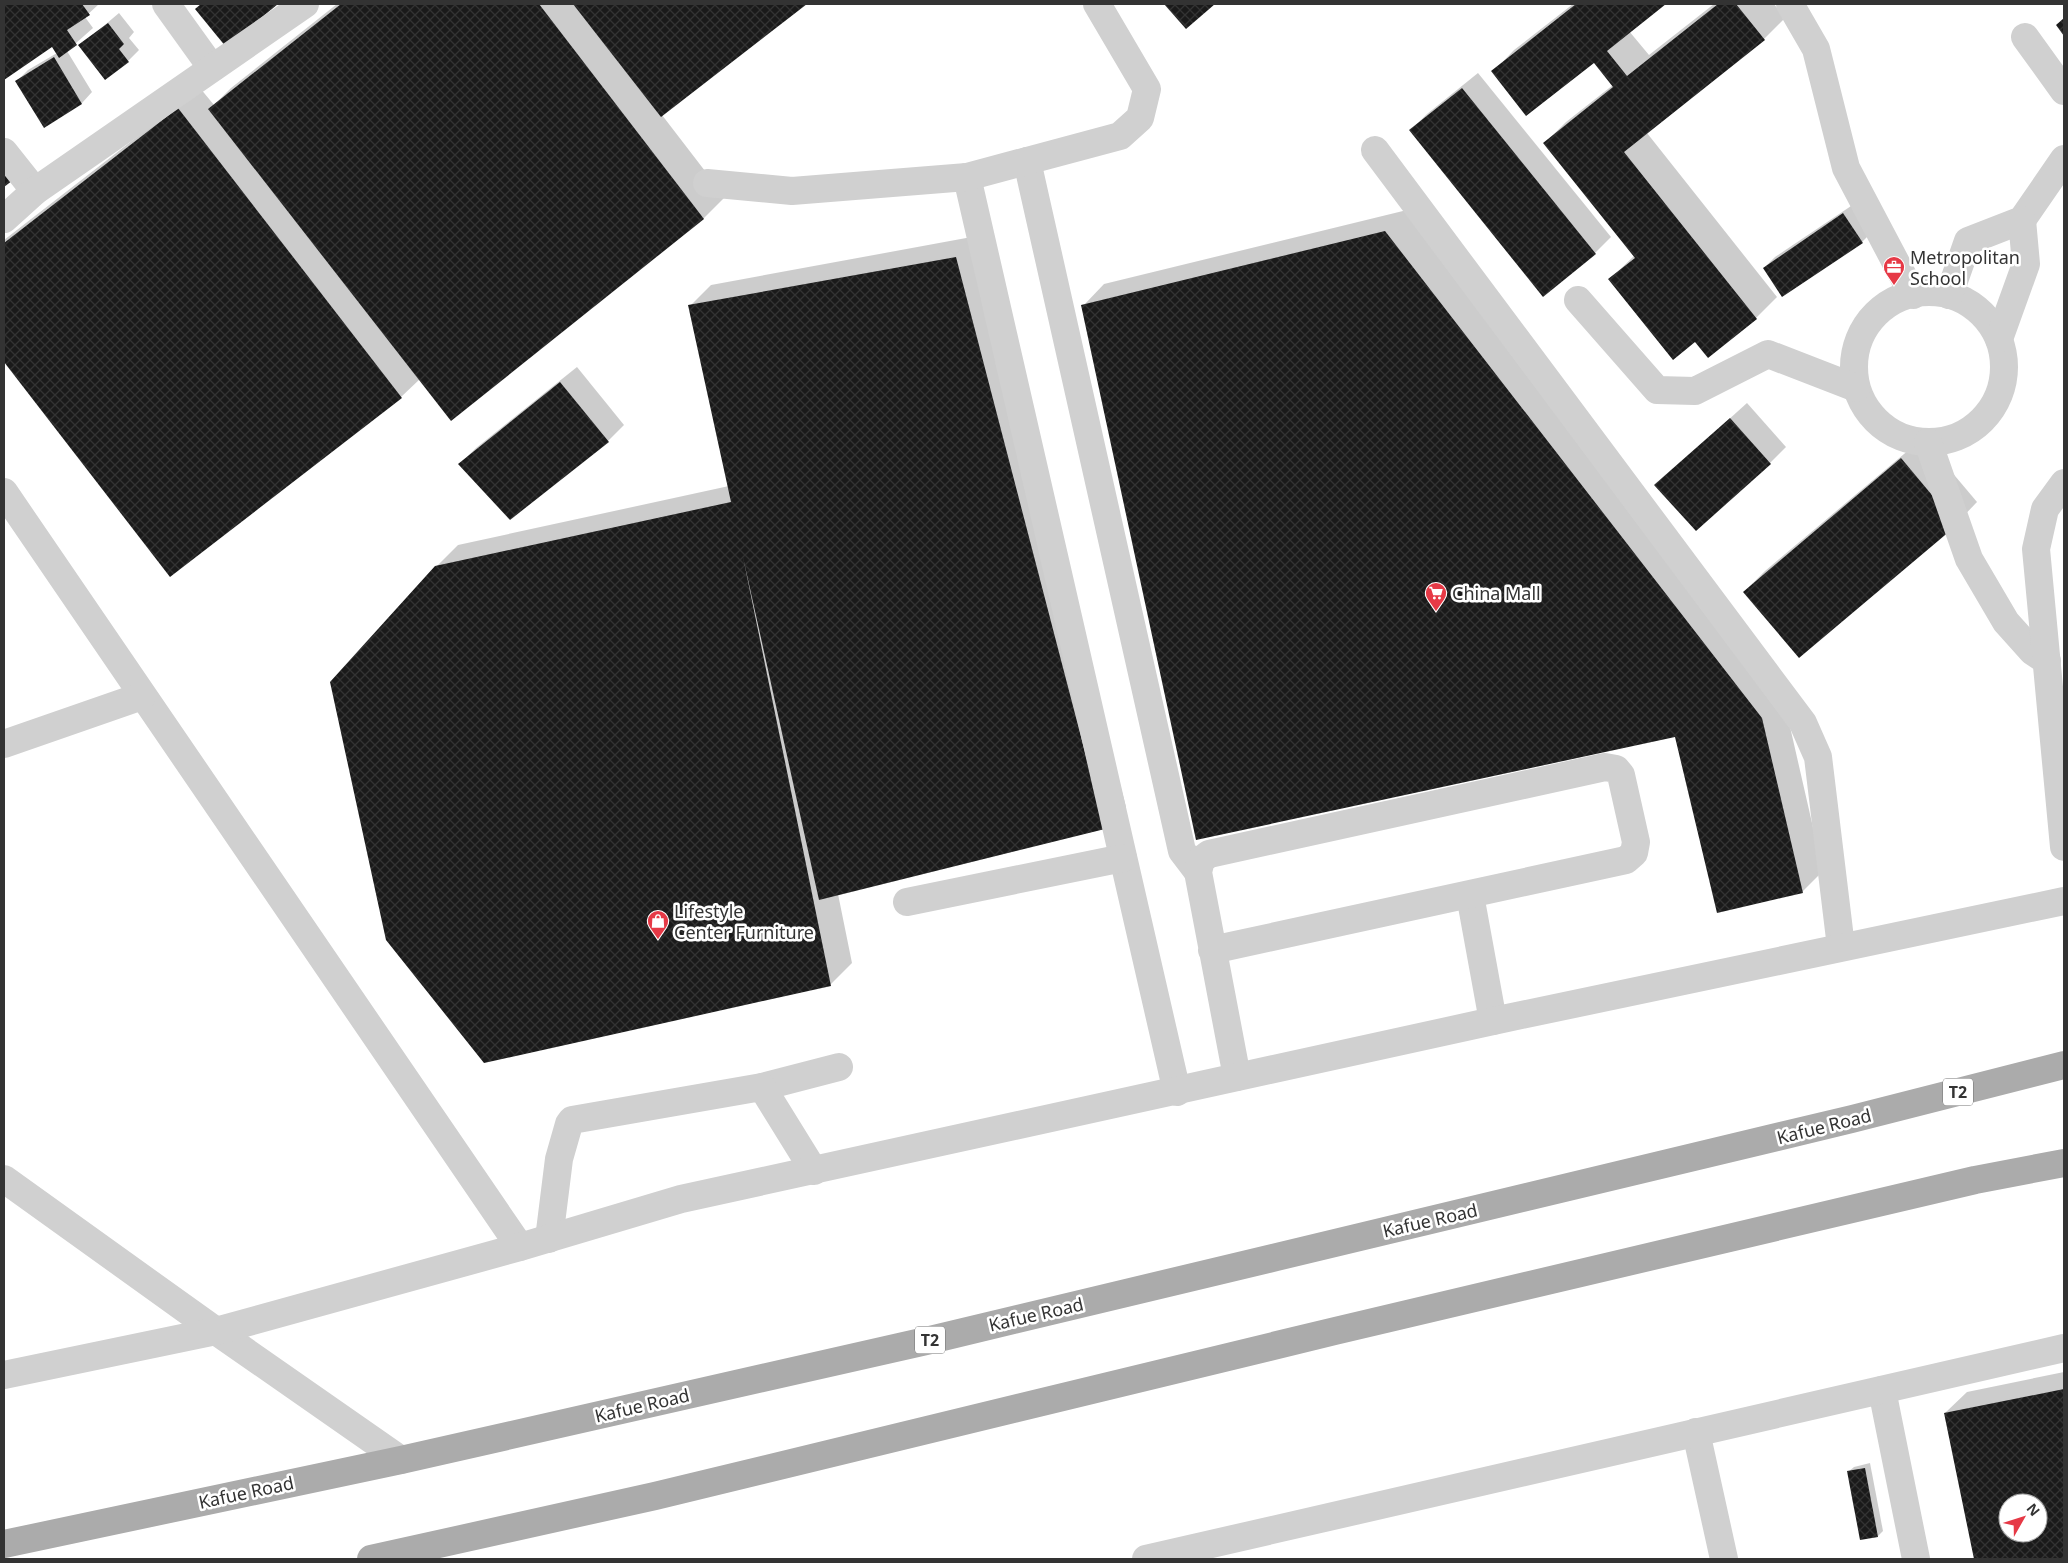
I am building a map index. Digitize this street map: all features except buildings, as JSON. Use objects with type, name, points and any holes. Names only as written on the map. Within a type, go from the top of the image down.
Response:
[{"type":"main road","name":"Kafue Road","points":[[4,1544],[401,1460],[936,1339],[1842,1122],[2064,1065]]},
{"type":"main road","points":[[371,1559],[655,1496],[1335,1330],[1956,1185],[2064,1163]]},
{"type":"street","points":[[166,4],[212,68]]},
{"type":"street","points":[[4,219],[36,191],[305,4]]},
{"type":"street","points":[[707,183],[792,192],[967,177],[1120,136],[1140,118],[1147,89],[1097,4]]},
{"type":"street","points":[[1790,4],[1816,49],[1846,168],[1913,294]]},
{"type":"street","points":[[2025,37],[2064,91]]},
{"type":"street","points":[[1375,150],[1803,724],[1818,757],[1841,947]]},
{"type":"street","points":[[4,152],[36,191]]},
{"type":"street","points":[[1949,295],[1968,241],[2022,220],[2064,159]]},
{"type":"street","points":[[1027,161],[1182,851],[1198,872]]},
{"type":"street","points":[[967,177],[1177,1092]]},
{"type":"street","points":[[1999,339],[2026,264],[2022,220]]},
{"type":"street","points":[[1932,292],[1949,295],[1965,301],[1980,310],[1992,324],[1999,339],[2004,358],[2003,378],[1998,397],[1987,414],[1972,427],[1954,437],[1934,442],[1913,442],[1894,435],[1876,423],[1864,408],[1856,388],[1855,361],[1857,347],[1866,329],[1880,312],[1897,300],[1913,294],[1932,292]]},
{"type":"street","points":[[1578,300],[1657,390],[1695,391],[1768,354],[1856,388]]},
{"type":"street","points":[[1928,442],[1969,559],[2006,622],[2032,651],[2047,661]]},
{"type":"street","points":[[2064,483],[2045,509],[2036,549],[2064,847]]},
{"type":"street","points":[[4,492],[520,1247]]},
{"type":"street","points":[[4,744],[142,696]]},
{"type":"street","points":[[1212,950],[1626,860],[1634,853],[1636,842],[1621,775],[1616,769],[1605,767],[1209,854],[1201,860],[1198,872],[1212,950],[1237,1077]]},
{"type":"street","points":[[907,902],[1123,858]]},
{"type":"street","points":[[1470,895],[1493,1021]]},
{"type":"street","points":[[4,1375],[216,1331],[549,1239],[681,1199],[1177,1092],[1493,1021],[2064,901]]},
{"type":"street","points":[[549,1239],[560,1159],[569,1124],[572,1120],[762,1087],[839,1067]]},
{"type":"street","points":[[762,1087],[814,1171]]},
{"type":"street","points":[[4,1179],[216,1331],[401,1460]]},
{"type":"street","points":[[1146,1559],[2064,1348]]},
{"type":"street","points":[[1882,1390],[1916,1559]]},
{"type":"street","points":[[1696,1432],[1724,1559]]},
{"type":"place","name":"Metropolitan School","points":[[1894,286]]},
{"type":"place","name":"China Mall","points":[[1436,612]]},
{"type":"place","name":"Lifestyle Center Furniture","points":[[658,940]]}]
